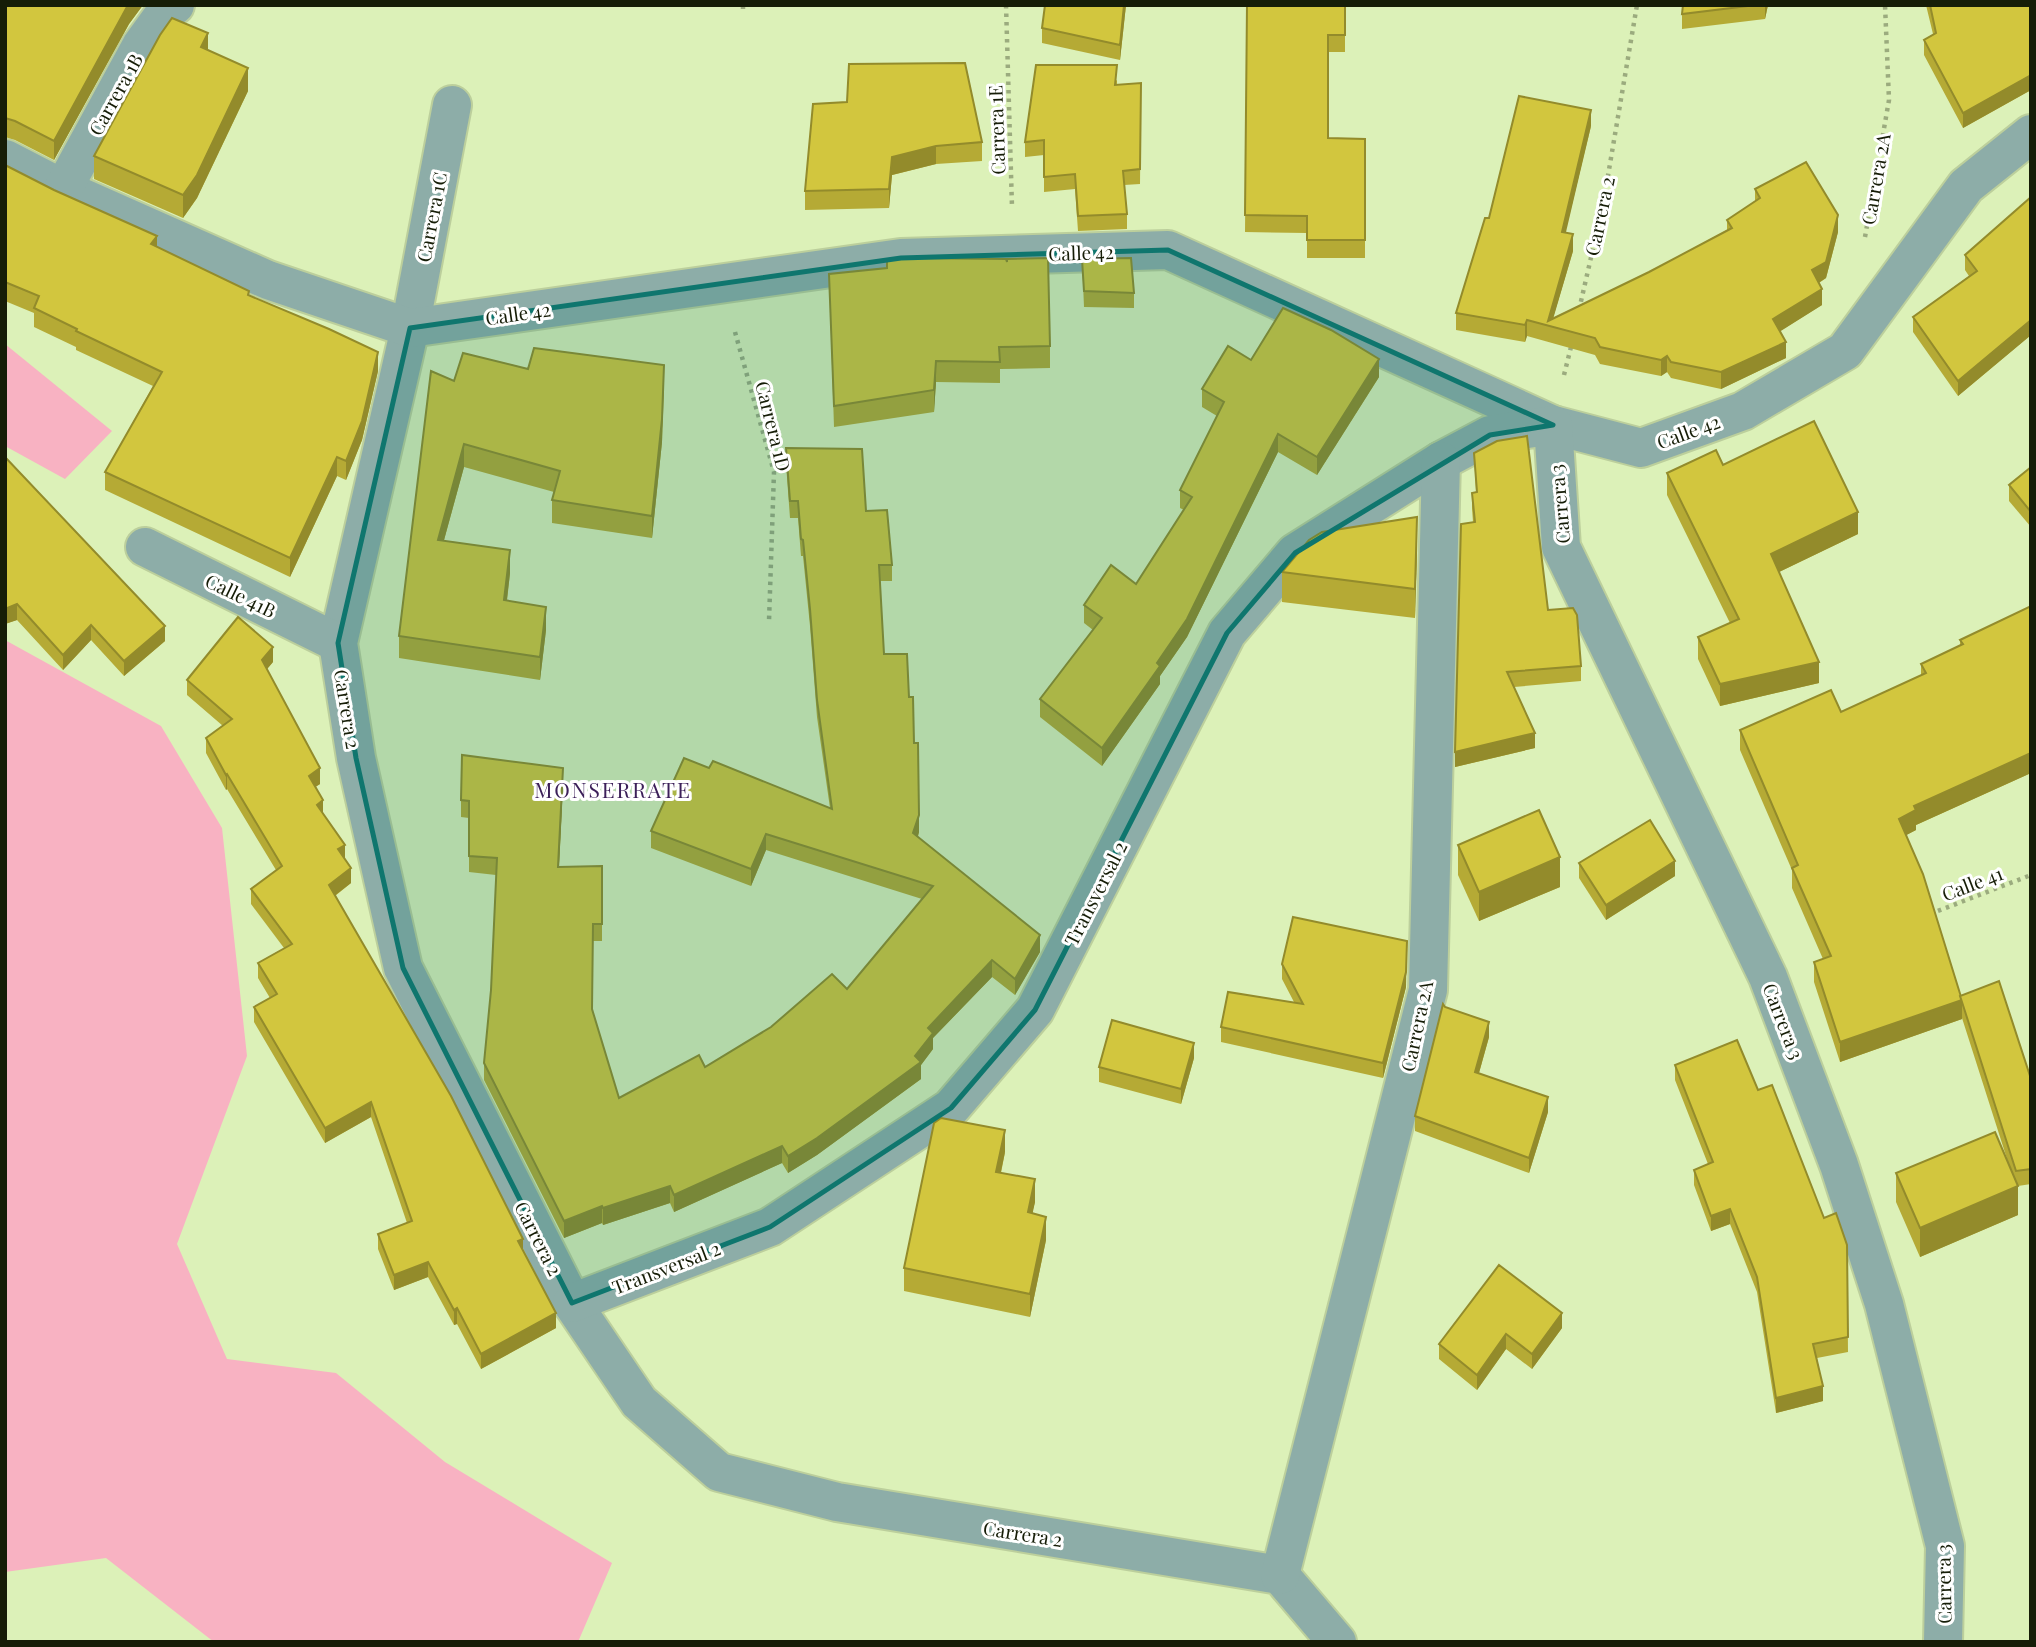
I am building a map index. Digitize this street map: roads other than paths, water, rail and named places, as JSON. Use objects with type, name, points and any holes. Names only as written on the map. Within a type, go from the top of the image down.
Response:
[{"type":"street","name":"Carrera 1B","points":[[63,189],[141,47],[165,13],[175,5]]},
{"type":"street","name":"Carrera 1C","points":[[410,328],[452,105]]},
{"type":"street","name":"Calle 42","points":[[5,159],[63,189],[268,280],[410,328],[901,258],[1168,250],[1553,425],[1641,448],[1743,411],[1845,351],[1965,186],[2031,134]]},
{"type":"street","name":"Carrera 2","points":[[410,328],[338,643],[356,758],[404,968],[572,1303],[639,1402],[719,1472],[837,1502],[1280,1575]]},
{"type":"street","name":"Transversal 2","points":[[572,1303],[770,1227],[951,1108],[1035,1010],[1227,633],[1295,553],[1441,461],[1490,435],[1553,425]]},
{"type":"street","name":"Carrera 3","points":[[1553,425],[1561,547],[1768,977],[1839,1166],[1884,1304],[1945,1546],[1943,1642]]},
{"type":"street","name":"Carrera 2A","points":[[1280,1575],[1427,990],[1441,461]]},
{"type":"street","name":"Calle 41B","points":[[145,547],[338,643]]},
{"type":"street","points":[[1280,1575],[1337,1642]]},
{"type":"district","name":"MONSERRATE","points":[[613,789]]}]
